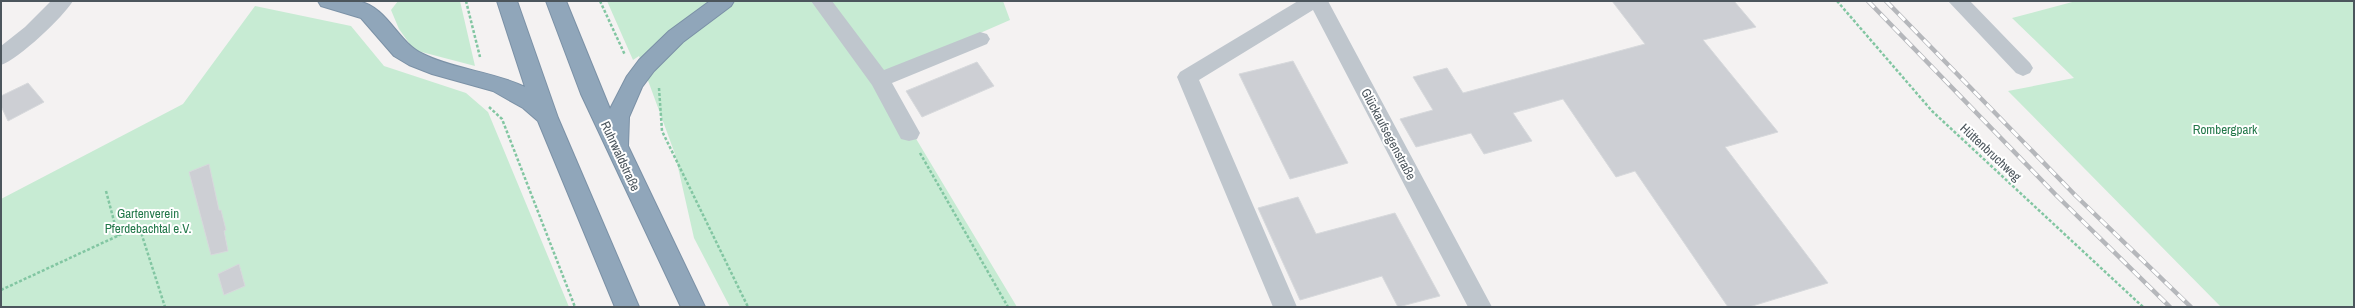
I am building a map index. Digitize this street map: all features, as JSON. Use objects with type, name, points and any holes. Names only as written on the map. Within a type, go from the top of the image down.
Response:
[{"type":"highway","points":[[328,1],[370,14],[380,23],[398,50],[417,60],[513,90],[535,105],[548,122]]},
{"type":"highway","points":[[507,1],[527,68],[548,122],[627,307]]},
{"type":"highway","name":"Ruhrwaldstraße","points":[[556,1],[592,94],[693,307]]},
{"type":"highway","points":[[619,151],[618,118],[623,102],[650,77],[668,44],[724,1]]},
{"type":"street","points":[[1,57],[32,32],[63,1]]},
{"type":"street","points":[[821,1],[880,80],[909,133]]},
{"type":"street","points":[[1285,307],[1187,77],[1313,1]]},
{"type":"street","name":"Glückaufsegenstraße","points":[[1318,1],[1480,307]]},
{"type":"street","points":[[1958,1],[2023,68]]},
{"type":"street","points":[[880,80],[980,39]]},
{"type":"path","points":[[466,1],[481,62]]},
{"type":"path","points":[[600,1],[617,41],[632,67],[650,77],[662,131],[748,307]]},
{"type":"path","name":"Hüttenbruchweg","points":[[1837,1],[1932,111],[2143,307]]},
{"type":"path","points":[[487,105],[502,119],[510,144],[575,307]]},
{"type":"path","points":[[909,133],[1008,307]]},
{"type":"path","points":[[106,191],[118,236]]},
{"type":"path","points":[[1,290],[139,226],[166,307]]},
{"type":"green space","points":[[398,1],[460,1],[475,66],[414,50],[399,29],[391,10]]},
{"type":"green space","points":[[607,1],[1003,1],[1010,20],[879,77],[1017,307],[730,307],[694,238],[675,154],[639,56],[633,60]]},
{"type":"green space","name":"Rombergpark","points":[[2076,1],[2354,1],[2354,307],[2221,307],[2008,91],[2074,78],[2012,18]]},
{"type":"green space","name":"Gartenverein Pferdebachtal e.V.","points":[[255,6],[351,26],[384,66],[466,93],[488,112],[569,307],[1,307],[1,199],[183,104]]},
{"type":"building","points":[[1612,1],[1734,1],[1756,27],[1703,40],[1778,132],[1725,147],[1828,283],[1749,307],[1728,307],[1635,171],[1616,177],[1563,99],[1513,113],[1532,141],[1484,154],[1471,133],[1416,147],[1400,119],[1433,110],[1413,77],[1447,68],[1463,93],[1645,44]]},
{"type":"building","points":[[1293,61],[1348,163],[1290,179],[1239,74]]},
{"type":"building","points":[[977,62],[994,86],[922,117],[906,91]]},
{"type":"building","points":[[28,83],[44,102],[8,121],[1,106],[1,96]]},
{"type":"building","points":[[209,164],[219,210],[221,210],[226,230],[224,231],[228,251],[211,255],[189,172]]},
{"type":"building","points":[[1298,197],[1316,234],[1395,213],[1440,296],[1398,307],[1382,276],[1300,300],[1258,208]]},
{"type":"building","points":[[239,264],[245,286],[224,295],[218,274]]},
{"type":"railway","points":[[1868,1],[2056,195],[2170,307]]},
{"type":"railway","points":[[1886,1],[2076,196],[2191,307]]}]
